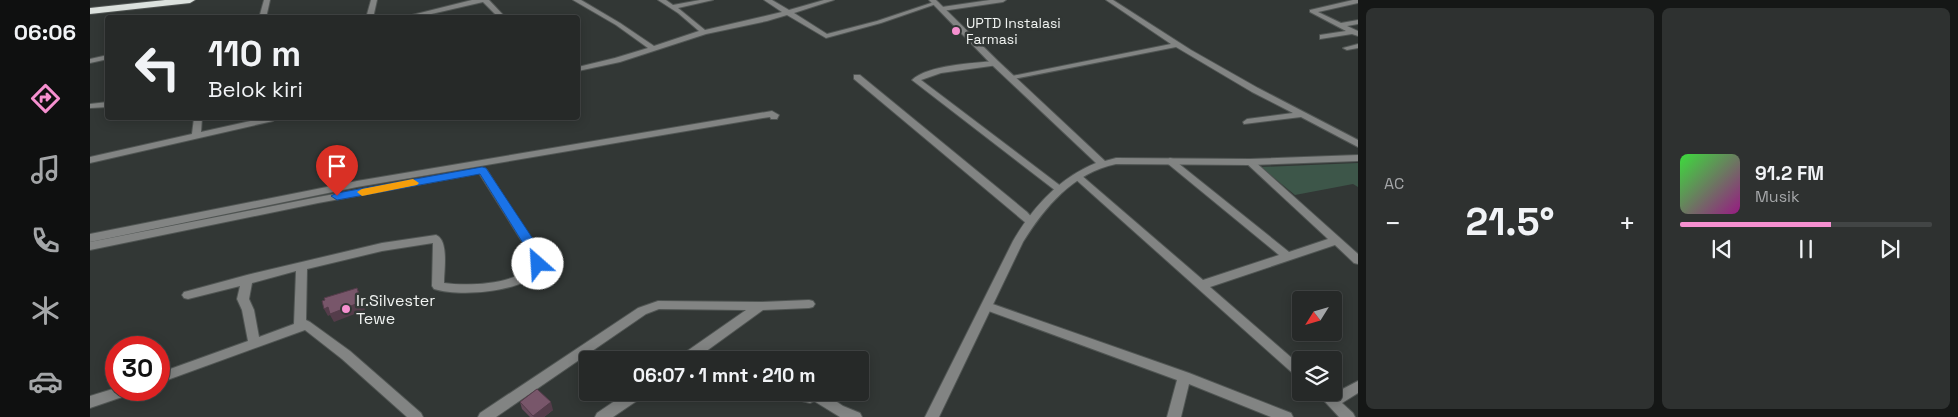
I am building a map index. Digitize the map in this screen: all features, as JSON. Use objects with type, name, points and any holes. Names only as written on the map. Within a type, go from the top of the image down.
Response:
[{"type":"highway","points":[[90,6],[190,0]]},
{"type":"highway","points":[[90,12],[137,2]]},
{"type":"street","points":[[263,15],[267,0]]},
{"type":"street","points":[[370,15],[374,0]]},
{"type":"street","points":[[415,15],[481,0]]},
{"type":"street","points":[[485,0],[500,15]]},
{"type":"street","points":[[576,0],[618,24],[653,48]]},
{"type":"street","points":[[660,0],[673,7],[704,32]]},
{"type":"street","points":[[673,7],[710,0]]},
{"type":"street","points":[[767,0],[788,12],[798,21],[826,36],[937,4],[1002,0]]},
{"type":"street","points":[[580,69],[617,60],[704,32],[829,0]]},
{"type":"street","points":[[1109,0],[1177,45],[1300,115],[1358,144]]},
{"type":"street","points":[[1355,33],[1317,15],[1312,10],[1358,1]]},
{"type":"street","points":[[937,4],[994,63],[1102,163]]},
{"type":"street","points":[[440,9],[444,15]]},
{"type":"street","points":[[1339,25],[1358,22]]},
{"type":"street","points":[[1323,37],[1355,33]]},
{"type":"street","points":[[1012,78],[1177,45]]},
{"type":"street","points":[[1347,48],[1358,46]]},
{"type":"street","points":[[90,61],[105,58]]},
{"type":"street","points":[[994,63],[948,70],[923,76],[916,80],[1059,189]]},
{"type":"street","points":[[856,77],[1030,221]]},
{"type":"street","points":[[90,106],[105,104]]},
{"type":"street","points":[[90,238],[318,196],[717,123],[775,115],[772,118],[763,120],[482,170],[318,196],[90,246]]},
{"type":"street","points":[[1247,122],[1300,115]]},
{"type":"street","points":[[196,135],[198,120]]},
{"type":"street","points":[[90,160],[264,120]]},
{"type":"street","points":[[932,417],[1014,249],[1030,221],[1059,189],[1078,177],[1102,163],[1170,161],[1250,162],[1358,158]]},
{"type":"street","points":[[1170,161],[1288,256]]},
{"type":"street","points":[[1250,162],[1334,241],[1358,260]]},
{"type":"street","points":[[188,295],[382,247],[436,239],[439,242],[438,286],[499,286],[526,276],[536,268],[538,258],[482,170]]},
{"type":"street","points":[[1078,177],[1292,365]]},
{"type":"street","points":[[1202,285],[1334,241]]},
{"type":"street","points":[[300,325],[302,266]]},
{"type":"street","points":[[247,279],[243,299],[248,310],[254,342]]},
{"type":"street","points":[[485,417],[642,311],[658,305],[761,306],[809,304]]},
{"type":"street","points":[[697,351],[761,306]]},
{"type":"street","points":[[987,306],[1184,377],[1286,417]]},
{"type":"street","points":[[170,374],[300,325],[309,326],[416,417]]},
{"type":"street","points":[[1174,417],[1184,377]]},
{"type":"street","points":[[1348,417],[1332,402],[1358,386]]},
{"type":"street","points":[[90,402],[105,397]]},
{"type":"street","points":[[602,417],[626,401]]},
{"type":"street","points":[[824,401],[838,410],[856,417]]},
{"type":"green space","points":[[1358,163],[1358,187],[1353,184],[1295,195],[1261,167]]},
{"type":"building","points":[[357,288],[361,302],[330,314],[328,307],[324,309],[322,301],[325,300],[324,298]]},
{"type":"building","points":[[537,389],[551,402],[533,416],[520,402]]},
{"type":"slow traffic","points":[[362,192],[413,183]]},
{"type":"place","name":"UPTD Instalasi Farmasi","points":[[956,31]]},
{"type":"place","name":"Ir.Silvester Tewe","points":[[346,309]]},
{"type":"route","points":[[337,196],[482,170],[538,258],[538,264]]}]
